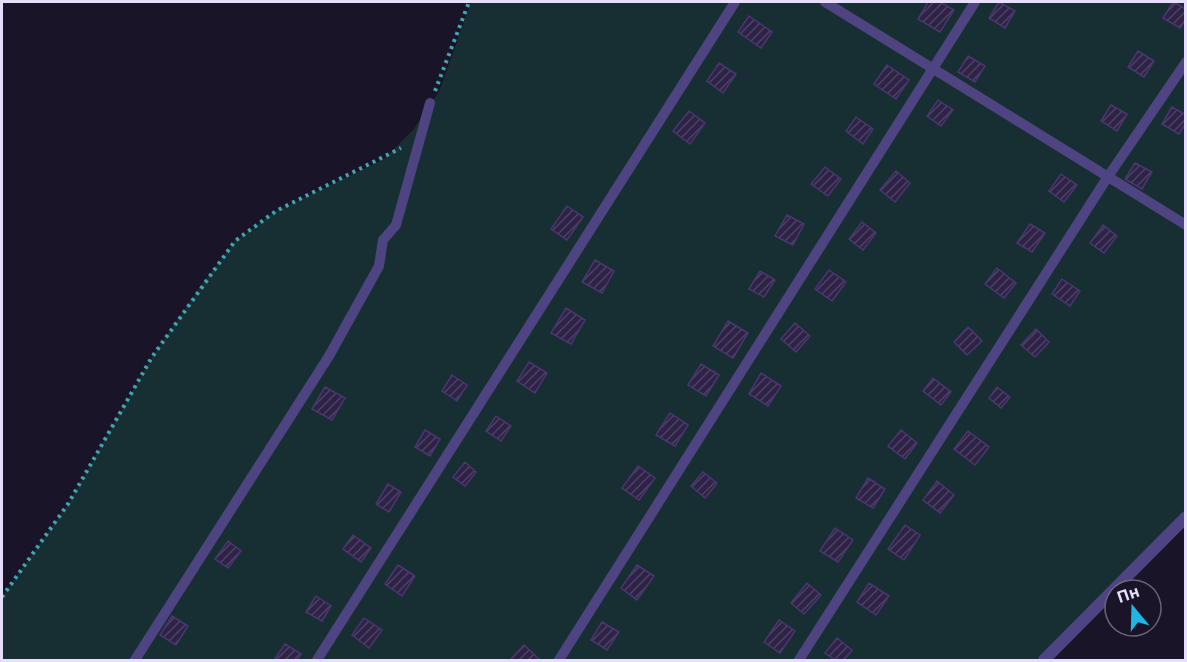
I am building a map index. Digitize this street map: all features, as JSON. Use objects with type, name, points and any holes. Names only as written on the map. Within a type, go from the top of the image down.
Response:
[{"type":"street","points":[[1044,660],[1185,517]]},
{"type":"lane","points":[[317,660],[735,2]]},
{"type":"lane","points":[[825,2],[1185,225]]},
{"type":"lane","points":[[559,660],[975,2]]},
{"type":"lane","points":[[799,660],[1107,178],[1185,62]]},
{"type":"lane","points":[[135,660],[329,356],[379,266],[382,240],[396,225],[430,103]]},
{"type":"path","points":[[430,103],[469,2]]},
{"type":"path","points":[[2,597],[68,504],[152,357],[236,241],[276,211],[384,159],[403,147]]},
{"type":"green space","points":[[471,2],[1185,2],[1185,517],[1125,578],[1103,578],[1103,600],[1044,660],[2,660],[2,597],[68,504],[152,357],[235,241],[276,211],[384,159],[413,130],[439,92]]},
{"type":"building","points":[[928,2],[940,2],[954,10],[940,32],[918,19]]},
{"type":"building","points":[[999,2],[1015,11],[1005,28],[989,18]]},
{"type":"building","points":[[1173,2],[1186,9],[1186,19],[1180,28],[1163,18]]},
{"type":"building","points":[[749,16],[772,32],[761,48],[738,32]]},
{"type":"building","points":[[1138,51],[1154,61],[1144,77],[1128,67]]},
{"type":"building","points":[[968,56],[985,66],[975,82],[958,72]]},
{"type":"building","points":[[719,63],[736,74],[723,93],[707,81]]},
{"type":"building","points":[[887,65],[909,80],[896,99],[874,84]]},
{"type":"building","points":[[938,100],[953,110],[941,126],[927,116]]},
{"type":"building","points":[[1111,105],[1127,114],[1117,131],[1101,121]]},
{"type":"building","points":[[1172,107],[1186,115],[1186,123],[1179,134],[1162,124]]},
{"type":"building","points":[[689,111],[705,123],[690,144],[673,131]]},
{"type":"building","points":[[856,117],[873,129],[863,144],[846,131]]},
{"type":"building","points":[[1135,163],[1152,172],[1142,189],[1125,179]]},
{"type":"building","points":[[825,167],[841,179],[828,196],[811,184]]},
{"type":"building","points":[[896,171],[910,183],[895,202],[880,190]]},
{"type":"building","points":[[1061,174],[1077,185],[1064,202],[1049,191]]},
{"type":"building","points":[[567,206],[583,217],[567,240],[551,229]]},
{"type":"building","points":[[787,215],[804,224],[793,245],[775,236]]},
{"type":"building","points":[[862,222],[876,233],[863,250],[849,239]]},
{"type":"building","points":[[1030,224],[1045,233],[1032,252],[1017,243]]},
{"type":"building","points":[[1103,225],[1117,236],[1104,253],[1090,243]]},
{"type":"building","points":[[595,260],[614,271],[602,293],[582,282]]},
{"type":"building","points":[[997,268],[1016,283],[1004,298],[985,284]]},
{"type":"building","points":[[829,270],[846,282],[832,301],[815,289]]},
{"type":"building","points":[[760,271],[775,280],[764,297],[749,289]]},
{"type":"building","points":[[1062,279],[1080,291],[1070,306],[1052,294]]},
{"type":"building","points":[[566,308],[585,320],[571,344],[551,333]]},
{"type":"building","points":[[728,321],[748,333],[733,358],[713,346]]},
{"type":"building","points":[[795,323],[810,336],[796,352],[781,339]]},
{"type":"building","points":[[968,327],[982,341],[967,355],[954,342]]},
{"type":"building","points":[[1036,329],[1049,342],[1035,357],[1021,345]]},
{"type":"building","points":[[529,362],[547,373],[535,393],[517,381]]},
{"type":"building","points":[[701,364],[719,375],[706,396],[688,385]]},
{"type":"building","points":[[761,373],[781,386],[768,406],[749,394]]},
{"type":"building","points":[[452,375],[467,385],[457,401],[442,391]]},
{"type":"building","points":[[933,378],[951,392],[941,405],[923,391]]},
{"type":"building","points":[[325,387],[345,398],[332,420],[312,409]]},
{"type":"building","points":[[997,387],[1010,397],[1001,408],[989,398]]},
{"type":"building","points":[[670,413],[688,425],[675,446],[656,435]]},
{"type":"building","points":[[496,416],[511,426],[501,441],[486,431]]},
{"type":"building","points":[[425,430],[440,439],[430,456],[415,447]]},
{"type":"building","points":[[901,430],[917,443],[905,459],[888,446]]},
{"type":"building","points":[[968,431],[989,447],[975,465],[954,449]]},
{"type":"building","points":[[465,462],[476,472],[465,486],[453,477]]},
{"type":"building","points":[[638,466],[655,478],[639,500],[622,488]]},
{"type":"building","points":[[703,472],[717,483],[705,498],[691,486]]},
{"type":"building","points":[[868,478],[885,489],[873,508],[856,498]]},
{"type":"building","points":[[937,481],[954,495],[940,513],[923,500]]},
{"type":"building","points":[[388,484],[401,492],[389,512],[376,504]]},
{"type":"building","points":[[905,525],[920,535],[904,560],[888,549]]},
{"type":"building","points":[[835,528],[853,540],[838,562],[820,551]]},
{"type":"building","points":[[353,535],[371,548],[361,562],[343,549]]},
{"type":"building","points":[[228,541],[241,551],[228,568],[215,559]]},
{"type":"building","points":[[398,565],[415,576],[402,596],[385,584]]},
{"type":"building","points":[[637,565],[654,576],[637,600],[621,588]]},
{"type":"building","points":[[807,583],[821,595],[804,614],[791,603]]},
{"type":"building","points":[[869,583],[889,596],[876,615],[857,602]]},
{"type":"building","points":[[316,596],[331,606],[322,621],[306,612]]},
{"type":"building","points":[[172,616],[188,626],[176,645],[160,635]]},
{"type":"building","points":[[364,618],[382,630],[369,648],[352,635]]},
{"type":"building","points":[[779,620],[795,631],[780,653],[764,642]]},
{"type":"building","points":[[602,622],[619,632],[607,650],[591,640]]},
{"type":"building","points":[[837,638],[852,650],[844,660],[835,660],[825,653]]},
{"type":"building","points":[[285,644],[301,654],[297,660],[274,660]]},
{"type":"building","points":[[524,645],[539,659],[510,660]]}]
